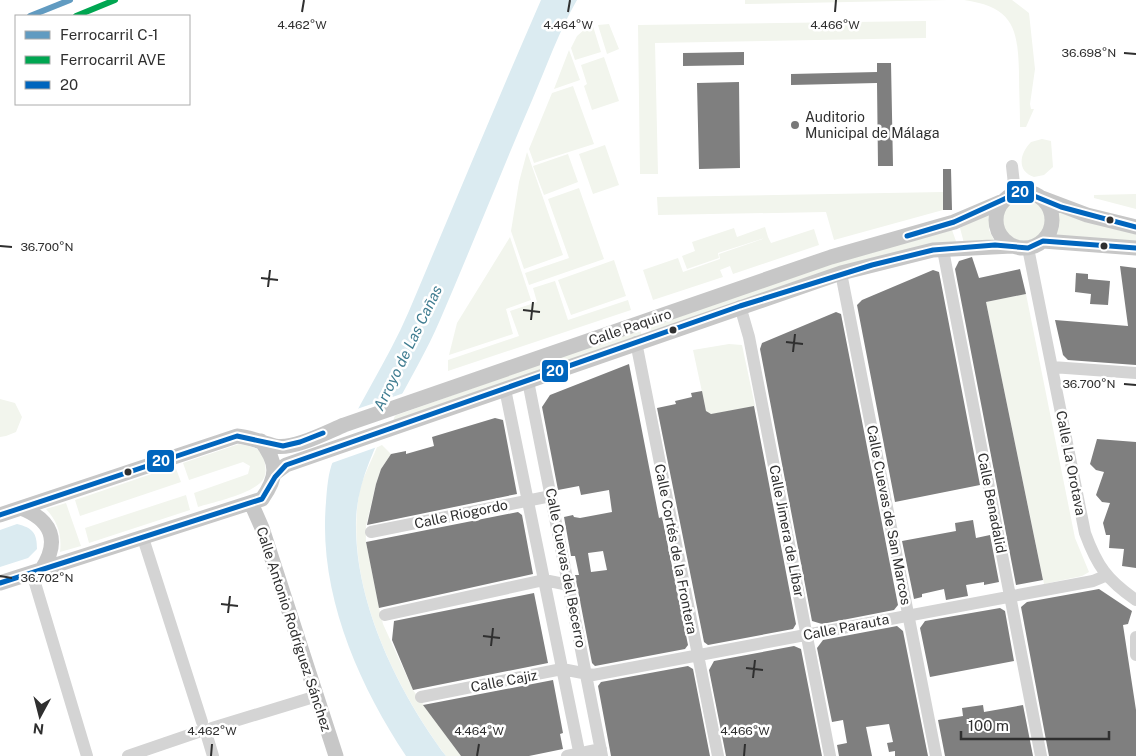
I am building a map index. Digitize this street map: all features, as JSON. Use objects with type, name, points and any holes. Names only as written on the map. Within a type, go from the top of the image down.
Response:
[{"type":"main road","points":[[1041,197],[1050,208],[1052,223],[1050,233],[1043,241],[1028,248],[1012,246],[1002,238],[996,227],[996,214],[1001,202],[1015,193],[1031,192],[1087,215],[1136,227]]},
{"type":"main road","name":"Calle Paquiro","points":[[0,515],[237,436],[260,440],[274,446],[288,446],[831,257],[954,222],[1001,202]]},
{"type":"main road","points":[[1043,241],[1136,248]]},
{"type":"main road","name":"Calle Paquiro","points":[[275,473],[286,465],[740,306],[841,273],[942,250],[1012,246]]},
{"type":"main road","points":[[0,583],[262,499],[269,489],[275,473],[272,455],[260,440]]},
{"type":"main road","name":"Calle Antonio Rodríguez Sánchez","points":[[251,503],[262,528],[336,756]]},
{"type":"main road","points":[[20,508],[34,513],[44,522],[50,533],[50,557],[37,571]]},
{"type":"street","points":[[1012,166],[1015,193]]},
{"type":"street","name":"Calle La Orotava","points":[[1028,248],[1084,533],[1105,576],[1136,600]]},
{"type":"street","name":"Calle Benadalid","points":[[942,250],[1041,756]]},
{"type":"street","name":"Calle Cuevas de San Marcos","points":[[841,273],[936,756]]},
{"type":"street","name":"Calle Jimera de Líbar","points":[[740,306],[749,337],[830,756]]},
{"type":"street","name":"Calle Cortés de la Frontera","points":[[636,342],[718,756]]},
{"type":"street","points":[[1052,367],[1136,373]]},
{"type":"street","name":"Calle Cuevas del Becerro","points":[[528,381],[602,753]]},
{"type":"street","name":"Calle Cuevas del Becerro","points":[[505,389],[562,669],[575,755]]},
{"type":"street","name":"Calle Riogordo","points":[[371,532],[551,496]]},
{"type":"street","points":[[143,538],[213,756]]},
{"type":"street","points":[[37,571],[87,756]]},
{"type":"street","name":"Calle Parauta","points":[[586,673],[593,675],[1093,582],[1105,576]]},
{"type":"street","points":[[385,615],[544,580],[569,585]]},
{"type":"street","points":[[1136,637],[1136,656]]},
{"type":"street","name":"Calle Cajiz","points":[[421,697],[562,669],[586,673]]},
{"type":"street","points":[[128,756],[205,730],[318,696]]},
{"type":"street","points":[[575,755],[602,753]]},
{"type":"shaded area","points":[[745,0],[949,0],[745,4]]},
{"type":"shaded area","points":[[964,0],[1012,0],[1029,13],[1035,69],[1030,104],[1031,109],[1034,109],[1026,127],[1020,127],[1018,57],[1014,32],[1003,14],[980,3]]},
{"type":"shaded area","points":[[926,21],[926,38],[655,43],[658,174],[640,174],[638,25]]},
{"type":"shaded area","points":[[592,23],[601,52],[575,60],[571,48],[577,36]]},
{"type":"shaded area","points":[[609,24],[619,49],[607,54],[598,25]]},
{"type":"shaded area","points":[[569,50],[580,80],[554,89]]},
{"type":"shaded area","points":[[604,57],[619,101],[592,110],[584,86],[587,84],[581,65]]},
{"type":"shaded area","points":[[573,86],[594,144],[534,163],[529,149],[552,93]]},
{"type":"shaded area","points":[[1042,139],[1051,141],[1053,167],[1044,175],[1034,177],[1024,171],[1022,156],[1031,142]]},
{"type":"shaded area","points":[[605,145],[619,185],[593,194],[579,154]]},
{"type":"shaded area","points":[[527,152],[563,255],[524,269],[511,231],[519,182]]},
{"type":"shaded area","points":[[568,154],[578,182],[544,195],[533,166]]},
{"type":"shaded area","points":[[579,188],[604,259],[529,285],[525,273],[569,258],[548,199]]},
{"type":"shaded area","points":[[943,192],[943,210],[834,240],[826,212],[658,215],[657,197]]},
{"type":"shaded area","points":[[1136,194],[1136,209],[1094,198],[1094,195]]},
{"type":"shaded area","points":[[1024,197],[1036,201],[1042,207],[1046,219],[1042,231],[1036,237],[1024,241],[1012,237],[1006,231],[1002,219],[1006,207],[1012,201]]},
{"type":"shaded area","points":[[1059,211],[1136,232],[1136,241],[1054,238],[1059,227]]},
{"type":"shaded area","points":[[989,213],[989,230],[994,240],[964,243],[960,228]]},
{"type":"shaded area","points":[[765,227],[768,237],[718,253],[719,258],[687,269],[682,256],[695,251],[692,242],[734,228],[737,237]]},
{"type":"shaded area","points":[[814,229],[819,245],[733,274],[730,266],[720,270],[723,277],[653,300],[643,270],[678,258],[683,272],[720,259],[719,254],[768,237],[771,243]]},
{"type":"shaded area","points":[[952,230],[957,244],[650,333],[648,327],[830,263]]},
{"type":"shaded area","points":[[510,237],[531,300],[506,309],[513,334],[449,355],[457,323]]},
{"type":"shaded area","points":[[614,260],[626,296],[571,315],[558,280]]},
{"type":"shaded area","points":[[555,281],[568,320],[628,300],[631,310],[448,371],[448,360],[519,336],[510,311],[537,302],[533,288]]},
{"type":"shaded area","points":[[1026,294],[1075,538],[1089,572],[1082,576],[1044,584],[986,302]]},
{"type":"shaded area","points":[[640,329],[642,336],[393,422],[394,416]]},
{"type":"shaded area","points":[[729,344],[742,345],[755,406],[707,415],[693,350]]},
{"type":"shaded area","points":[[0,399],[15,403],[22,417],[16,432],[0,437]]},
{"type":"shaded area","points":[[239,444],[254,448],[260,452],[264,459],[264,478],[253,488],[244,492],[198,507],[194,493],[248,474],[250,466],[243,462],[189,480],[183,463]]},
{"type":"shaded area","points":[[382,445],[391,454],[381,469],[376,484],[366,526],[366,542],[383,624],[413,690],[461,756],[446,756],[408,698],[377,632],[366,598],[359,563],[356,528],[359,494],[364,476],[377,447]]},
{"type":"shaded area","points":[[175,466],[181,482],[80,516],[75,500]]},
{"type":"shaded area","points":[[186,495],[190,510],[89,543],[85,528]]},
{"type":"shaded area","points":[[66,503],[81,546],[60,552],[58,529],[54,519],[46,509]]},
{"type":"water","name":"Arroyo de Las Cañas","points":[[541,0],[577,0],[564,24],[440,320],[377,444],[366,470],[359,495],[356,520],[357,551],[362,582],[371,614],[382,645],[411,704],[446,756],[406,756],[388,728],[357,667],[335,602],[328,569],[325,536],[329,476],[341,442],[391,349],[409,311]]},
{"type":"water","points":[[17,524],[27,527],[33,532],[37,549],[28,558],[0,567],[0,530]]},
{"type":"pier","points":[[407,392],[380,446],[329,464],[354,410]]},
{"type":"building","points":[[744,52],[744,65],[683,66],[683,53]]},
{"type":"building","points":[[877,63],[891,63],[893,166],[878,166],[877,83],[791,85],[791,74],[877,72]]},
{"type":"building","points":[[739,82],[740,168],[699,169],[697,83]]},
{"type":"building","points":[[943,169],[951,169],[952,210],[943,210]]},
{"type":"building","points":[[972,257],[979,278],[1020,269],[1026,294],[986,302],[1043,580],[1016,585],[955,269],[959,261]]},
{"type":"building","points":[[1120,266],[1136,268],[1136,365],[1068,360],[1063,355],[1055,320],[1128,326]]},
{"type":"building","points":[[933,270],[939,272],[980,485],[895,502],[857,305],[862,300]]},
{"type":"building","points":[[1076,273],[1088,274],[1088,279],[1110,281],[1108,305],[1090,304],[1091,294],[1075,292]]},
{"type":"building","points":[[836,312],[841,314],[898,605],[894,610],[822,624],[812,621],[760,349],[762,343]]},
{"type":"building","points":[[629,364],[659,518],[662,517],[688,645],[685,649],[595,666],[592,663],[575,575],[579,575],[575,556],[571,556],[564,517],[573,515],[580,518],[612,512],[609,490],[581,495],[579,486],[558,490],[542,407],[550,395]],"holes":[[[603,551],[607,570],[591,572],[588,553]]]},
{"type":"building","points":[[702,391],[706,411],[711,414],[754,406],[796,624],[793,629],[708,645],[704,642],[657,408],[676,404],[675,401],[692,397],[691,393]]},
{"type":"building","points":[[495,418],[503,420],[517,494],[367,525],[381,469],[391,454],[406,451],[406,454],[434,446],[432,437]]},
{"type":"building","points":[[1097,439],[1136,442],[1136,568],[1122,566],[1124,549],[1109,548],[1110,535],[1106,535],[1103,523],[1110,503],[1102,502],[1096,495],[1104,472],[1096,470],[1090,464]]},
{"type":"building","points":[[518,512],[522,515],[533,574],[379,608],[366,542]]},
{"type":"building","points":[[973,520],[976,538],[990,535],[999,582],[984,585],[984,582],[966,585],[968,596],[946,600],[944,589],[922,594],[922,597],[914,599],[902,541],[956,531],[955,523]]},
{"type":"building","points":[[1099,589],[1132,611],[1128,624],[1123,625],[1136,710],[1136,756],[1049,756],[1021,607],[1027,602]]},
{"type":"building","points":[[534,593],[548,663],[413,690],[392,640],[394,621]]},
{"type":"building","points":[[1000,608],[1005,611],[1014,661],[930,677],[920,628],[925,621]]},
{"type":"building","points":[[897,626],[903,631],[928,756],[895,756],[895,751],[889,752],[887,743],[893,742],[889,724],[866,727],[872,756],[839,756],[837,745],[847,743],[843,720],[832,722],[817,648],[823,640]]},
{"type":"building","points":[[794,646],[801,649],[822,756],[726,756],[709,670],[714,661]]},
{"type":"building","points":[[688,666],[693,669],[710,756],[611,756],[598,686],[601,682]]},
{"type":"building","points":[[553,680],[563,733],[560,734],[563,749],[529,756],[461,756],[423,705]]},
{"type":"building","points":[[983,705],[984,712],[1023,705],[1033,756],[945,756],[938,720],[963,716],[962,708]]},
{"type":"rail line","name":"C-1","points":[[32,15],[70,0]]},
{"type":"rail line","name":"AVE","points":[[78,15],[115,0]]},
{"type":"transit line","name":"20","points":[[907,236],[954,222],[1022,191],[1061,207],[1136,227]]},
{"type":"transit line","name":"20","points":[[0,583],[262,499],[275,477],[286,465],[740,306],[872,265],[933,250],[995,245],[1028,248],[1043,241],[1136,248]]},
{"type":"transit line","name":"20","points":[[0,515],[237,436],[283,446],[323,433]]},
{"type":"place","name":"Auditorio Municipal de Málaga","points":[[795,125]]}]
